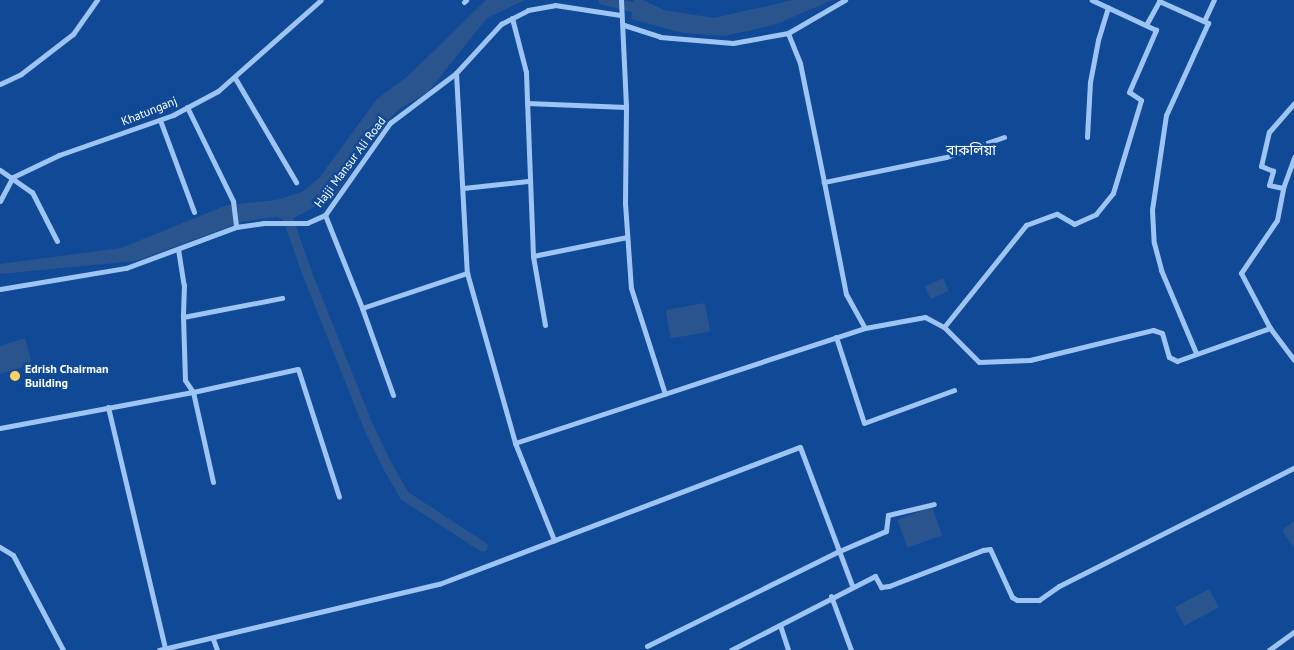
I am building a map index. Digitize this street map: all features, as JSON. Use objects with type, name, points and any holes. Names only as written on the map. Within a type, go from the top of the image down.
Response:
[{"type":"street","points":[[0,84],[21,74],[73,34],[97,0]]},
{"type":"street","name":"Khatunganj","points":[[11,180],[59,155],[160,120],[187,107],[235,78],[321,0]]},
{"type":"street","points":[[621,0],[620,15],[624,25],[627,237],[631,288],[665,394]]},
{"type":"street","points":[[624,25],[660,36],[733,43],[788,33],[846,0]]},
{"type":"street","points":[[944,327],[1026,224],[1057,214],[1074,224],[1096,214],[1113,193],[1142,100],[1129,92],[1156,32],[1146,25],[1092,0]]},
{"type":"street","points":[[1146,25],[1160,0],[1204,21],[1208,25],[1166,115],[1152,210],[1154,243],[1161,270],[1196,353]]},
{"type":"street","points":[[1204,21],[1214,0]]},
{"type":"street","name":"Hajji Mansur Ali Road","points":[[0,289],[126,268],[236,227],[263,223],[306,222],[324,215],[390,122],[456,74],[495,30],[512,18],[528,10],[555,5],[620,15]]},
{"type":"street","points":[[1087,137],[1090,82],[1098,40],[1108,8]]},
{"type":"street","points":[[512,18],[526,72],[528,181],[533,256],[545,325]]},
{"type":"street","points":[[788,33],[800,63],[846,294],[865,328]]},
{"type":"street","points":[[456,74],[468,273],[515,443],[554,540]]},
{"type":"street","points":[[235,78],[296,182]]},
{"type":"street","points":[[527,103],[626,107]]},
{"type":"street","points":[[1283,188],[1269,185],[1272,171],[1261,166],[1269,132],[1294,103]]},
{"type":"street","points":[[187,107],[233,201],[236,227]]},
{"type":"street","points":[[160,120],[194,212]]},
{"type":"street","points":[[824,182],[946,157],[1004,137]]},
{"type":"street","points":[[1294,157],[1283,188],[1277,220],[1241,273],[1270,328],[1294,360]]},
{"type":"street","points":[[0,170],[11,180],[32,192],[57,241]]},
{"type":"street","points":[[0,201],[11,180]]},
{"type":"street","points":[[462,188],[528,181]]},
{"type":"street","points":[[324,215],[362,308],[393,395]]},
{"type":"street","points":[[533,256],[627,237]]},
{"type":"street","points":[[178,249],[184,285],[185,380],[193,392],[213,482]]},
{"type":"street","points":[[362,308],[468,273]]},
{"type":"street","points":[[183,317],[282,298]]},
{"type":"street","points":[[515,443],[582,418],[665,394],[865,328],[925,316],[944,327],[979,362],[1030,360],[1153,330],[1162,333],[1172,360],[1270,328]]},
{"type":"street","points":[[836,337],[864,423],[954,390]]},
{"type":"street","points":[[0,428],[193,392],[298,369],[339,497]]},
{"type":"street","points":[[108,407],[162,650],[439,584],[800,447],[837,552],[852,585]]},
{"type":"street","points":[[731,650],[852,585],[876,576],[881,588],[889,586],[990,549],[1012,597],[1018,600],[1039,600],[1059,586],[1294,468]]},
{"type":"street","points":[[647,646],[837,552],[886,532],[888,515],[934,504]]},
{"type":"street","points":[[0,547],[13,555],[64,650]]},
{"type":"street","points":[[831,596],[851,650]]},
{"type":"street","points":[[780,625],[788,650]]},
{"type":"street","points":[[1269,650],[1294,632]]},
{"type":"street","points":[[213,639],[217,650]]},
{"type":"water","points":[[486,0],[525,0],[487,18],[428,92],[398,110],[383,126],[334,197],[288,221],[276,217],[241,222],[136,261],[0,274],[0,264],[121,248],[227,205],[276,200],[302,192],[319,178],[377,99],[409,75]]},
{"type":"water","points":[[634,0],[643,0],[664,10],[714,18],[793,0],[833,0],[774,25],[724,36],[683,33],[631,19]]},
{"type":"water","points":[[943,278],[949,291],[931,299],[925,286]]},
{"type":"water","points":[[705,303],[710,332],[671,339],[666,310]]},
{"type":"water","points":[[25,338],[32,364],[0,374],[0,346]]},
{"type":"water","points":[[932,507],[942,535],[907,548],[897,520]]},
{"type":"water","points":[[1294,521],[1294,548],[1282,530]]},
{"type":"water","points":[[1209,589],[1219,608],[1184,626],[1175,607]]},
{"type":"waterway","points":[[603,0],[644,10]]},
{"type":"waterway","points":[[286,213],[307,273],[369,428],[405,496],[483,547]]},
{"type":"place","name":"Edrish Chairman Building","points":[[15,376]]},
{"type":"district","name":"বাকলিয়া","points":[[971,150]]}]
